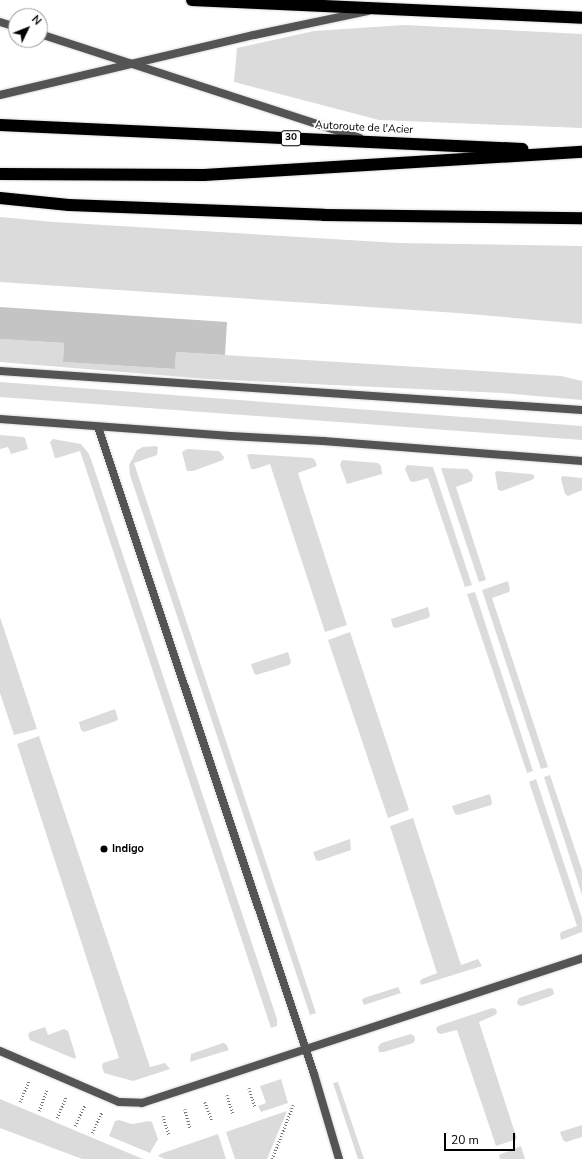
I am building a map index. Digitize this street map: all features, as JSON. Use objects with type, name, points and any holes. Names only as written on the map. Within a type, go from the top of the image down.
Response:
[{"type":"highway","points":[[192,0],[582,18]]},
{"type":"highway","name":"Autoroute de l'Acier","points":[[0,125],[582,152]]},
{"type":"highway","points":[[0,174],[204,175],[582,152]]},
{"type":"highway","points":[[0,198],[69,205],[308,215],[582,218]]},
{"type":"lane","points":[[0,95],[380,9]]},
{"type":"lane","points":[[48,37],[244,102],[372,142]]},
{"type":"lane","points":[[0,371],[582,410]]},
{"type":"lane","points":[[0,419],[230,436],[323,441],[582,461]]},
{"type":"lane","points":[[98,427],[305,1050],[339,1159]]},
{"type":"lane","points":[[0,1051],[119,1102],[142,1103],[582,958]]},
{"type":"path","points":[[20,1102],[31,1078]]},
{"type":"path","points":[[39,1111],[48,1086]]},
{"type":"path","points":[[249,1088],[255,1107]]},
{"type":"path","points":[[57,1118],[67,1094]]},
{"type":"path","points":[[227,1095],[233,1114]]},
{"type":"path","points":[[75,1126],[86,1101]]},
{"type":"path","points":[[205,1102],[212,1120]]},
{"type":"path","points":[[272,1159],[293,1105]]},
{"type":"path","points":[[92,1133],[103,1109]]},
{"type":"path","points":[[184,1109],[190,1128]]},
{"type":"path","points":[[163,1116],[169,1135]]},
{"type":"shaded area","points":[[404,25],[582,34],[582,128],[379,120],[234,82],[237,48],[314,31]]},
{"type":"shaded area","points":[[0,217],[54,222],[398,243],[582,246],[582,324],[458,313],[0,282]]},
{"type":"shaded area","points":[[0,339],[64,343],[63,362],[175,369],[176,352],[561,376],[582,381],[582,400],[502,393],[208,379],[0,362]]},
{"type":"shaded area","points":[[0,382],[582,426],[582,440],[0,397]]},
{"type":"shaded area","points":[[0,435],[25,438],[28,449],[11,454],[8,447],[0,449]]},
{"type":"shaded area","points":[[53,439],[81,444],[89,454],[277,1019],[277,1026],[271,1028],[80,451],[55,458],[50,442]]},
{"type":"shaded area","points":[[143,447],[158,447],[157,455],[134,463],[316,1013],[310,1015],[130,475],[129,465],[137,450]]},
{"type":"shaded area","points":[[187,449],[219,451],[224,457],[223,460],[193,471],[187,471],[182,452]]},
{"type":"shaded area","points":[[247,455],[312,458],[315,460],[317,466],[298,473],[347,625],[325,632],[270,464],[251,469]]},
{"type":"shaded area","points":[[342,460],[378,463],[381,466],[382,474],[347,484],[340,465]]},
{"type":"shaded area","points":[[407,465],[433,467],[472,585],[465,587],[428,478],[414,482],[410,481],[405,469]]},
{"type":"shaded area","points":[[441,468],[468,469],[473,475],[472,481],[456,487],[486,580],[479,582]]},
{"type":"shaded area","points":[[497,471],[530,474],[534,475],[534,479],[502,491],[498,490],[495,473]]},
{"type":"shaded area","points":[[562,476],[582,478],[582,490],[568,496],[565,494],[561,479]]},
{"type":"shaded area","points":[[508,581],[509,592],[492,598],[548,767],[541,769],[482,590]]},
{"type":"shaded area","points":[[475,592],[533,771],[527,773],[467,594]]},
{"type":"shaded area","points":[[428,607],[430,616],[428,618],[396,628],[393,627],[391,619]]},
{"type":"shaded area","points":[[0,617],[37,729],[14,735],[0,693]]},
{"type":"shaded area","points":[[350,632],[409,810],[388,818],[328,640]]},
{"type":"shaded area","points":[[288,652],[291,662],[289,665],[256,675],[254,673],[251,664]]},
{"type":"shaded area","points":[[115,709],[118,719],[116,721],[84,732],[81,730],[79,722]]},
{"type":"shaded area","points":[[39,736],[150,1067],[165,1063],[170,1069],[133,1081],[104,1073],[102,1066],[103,1063],[119,1058],[17,744]]},
{"type":"shaded area","points":[[550,775],[582,870],[582,895],[544,777]]},
{"type":"shaded area","points":[[536,779],[582,918],[582,932],[561,940],[561,932],[577,926],[529,782]]},
{"type":"shaded area","points":[[490,794],[491,805],[458,815],[455,814],[452,806]]},
{"type":"shaded area","points":[[413,818],[461,965],[478,959],[482,966],[421,985],[420,981],[422,979],[437,973],[390,826]]},
{"type":"shaded area","points":[[350,839],[351,850],[319,861],[316,860],[313,852]]},
{"type":"shaded area","points":[[398,987],[401,993],[364,1005],[362,1000],[364,998]]},
{"type":"shaded area","points":[[549,988],[553,989],[554,994],[551,996],[522,1006],[518,1005],[517,1002],[519,998]]},
{"type":"shaded area","points":[[492,1008],[496,1009],[497,1013],[479,1022],[517,1139],[496,1146],[457,1030],[441,1034],[438,1033],[436,1029],[438,1026]]},
{"type":"shaded area","points":[[45,1027],[48,1035],[64,1029],[68,1031],[76,1057],[75,1059],[30,1040],[28,1035],[30,1032]]},
{"type":"shaded area","points":[[411,1034],[414,1036],[415,1040],[413,1043],[384,1052],[379,1052],[378,1047],[381,1043]]},
{"type":"shaded area","points":[[223,1043],[226,1044],[229,1050],[190,1062],[191,1054]]},
{"type":"shaded area","points":[[281,1079],[288,1103],[261,1112],[258,1106],[266,1103],[260,1086]]},
{"type":"shaded area","points":[[338,1082],[364,1159],[358,1159],[333,1083]]},
{"type":"shaded area","points":[[0,1099],[143,1159],[82,1159],[0,1128]]},
{"type":"shaded area","points":[[287,1111],[267,1159],[235,1159],[226,1132]]},
{"type":"shaded area","points":[[119,1120],[132,1124],[149,1121],[152,1122],[158,1139],[150,1153],[109,1136],[115,1121]]},
{"type":"shaded area","points":[[582,1125],[582,1137],[566,1142],[563,1140],[560,1132]]},
{"type":"shaded area","points":[[218,1134],[226,1159],[165,1159],[158,1156],[160,1154]]},
{"type":"shaded area","points":[[521,1146],[525,1159],[500,1159],[499,1155]]},
{"type":"building","points":[[0,307],[227,322],[225,355],[176,352],[175,369],[63,362],[64,343],[0,339]]},
{"type":"place","name":"Indigo","points":[[104,849]]}]
